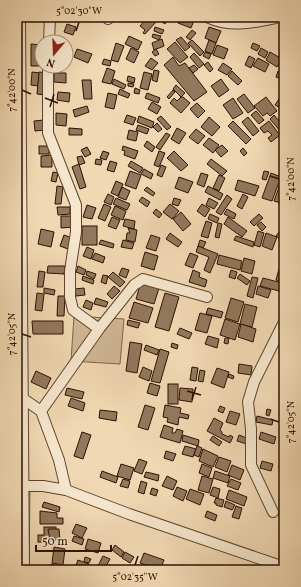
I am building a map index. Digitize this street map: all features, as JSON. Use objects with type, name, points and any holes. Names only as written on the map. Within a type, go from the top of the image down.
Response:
[{"type":"street","points":[[20,17],[22,178],[19,350],[22,398],[20,486],[24,570]]},
{"type":"street","points":[[49,34],[50,17]]},
{"type":"street","points":[[207,17],[219,23],[243,25],[276,18]]},
{"type":"street","points":[[48,74],[48,133],[76,205],[76,232],[70,271],[70,297],[73,310],[99,329]]},
{"type":"street","points":[[40,412],[99,329],[134,285],[143,279],[207,297]]},
{"type":"street","points":[[273,512],[251,465],[251,429],[248,402],[254,382],[284,322]]},
{"type":"street","points":[[22,398],[40,412],[59,460],[66,490]]},
{"type":"street","points":[[20,486],[43,486],[66,490],[129,514],[284,567]]},
{"type":"shaded area","points":[[74,316],[124,319],[120,364],[71,361]]},
{"type":"shaded area","points":[[30,486],[29,570],[17,570],[17,489]]},
{"type":"building","points":[[148,17],[156,22],[145,34],[143,33],[145,30],[140,26]]},
{"type":"building","points":[[161,17],[169,17],[165,24],[159,20]]},
{"type":"building","points":[[180,17],[195,18],[191,28],[178,23]]},
{"type":"building","points":[[284,21],[284,33],[280,32]]},
{"type":"building","points":[[67,24],[76,27],[73,34],[64,32]]},
{"type":"building","points":[[155,27],[164,30],[162,34],[154,31]]},
{"type":"building","points":[[209,27],[221,31],[216,43],[205,38]]},
{"type":"building","points":[[192,30],[196,33],[190,40],[186,37]]},
{"type":"building","points":[[153,34],[161,36],[159,40],[152,37]]},
{"type":"building","points":[[129,36],[142,42],[138,50],[125,44]]},
{"type":"building","points":[[181,37],[190,47],[185,51],[176,40]]},
{"type":"building","points":[[162,39],[164,46],[154,50],[152,43]]},
{"type":"building","points":[[192,40],[204,52],[200,56],[188,43]]},
{"type":"building","points":[[209,40],[216,43],[212,54],[205,51]]},
{"type":"building","points":[[175,42],[188,57],[180,63],[167,49]]},
{"type":"building","points":[[116,43],[124,46],[118,62],[111,60]]},
{"type":"building","points":[[253,43],[260,46],[257,51],[251,48]]},
{"type":"building","points":[[31,44],[34,44],[34,66],[31,66]]},
{"type":"building","points":[[217,45],[228,49],[224,59],[213,55]]},
{"type":"building","points":[[131,48],[139,52],[134,63],[126,59]]},
{"type":"building","points":[[261,48],[268,52],[265,58],[258,54]]},
{"type":"building","points":[[77,49],[92,54],[88,63],[74,57]]},
{"type":"building","points":[[156,49],[159,54],[155,56],[152,52]]},
{"type":"building","points":[[205,52],[211,54],[209,59],[203,56]]},
{"type":"building","points":[[270,52],[282,59],[277,67],[266,60]]},
{"type":"building","points":[[194,53],[204,64],[199,68],[190,57]]},
{"type":"building","points":[[249,56],[255,59],[251,68],[245,65]]},
{"type":"building","points":[[173,57],[179,66],[185,63],[207,92],[194,101],[164,65]]},
{"type":"building","points":[[151,58],[158,63],[152,70],[145,66]]},
{"type":"building","points":[[258,58],[269,64],[265,72],[253,66]]},
{"type":"building","points":[[104,59],[111,61],[110,66],[102,64]]},
{"type":"building","points":[[208,62],[213,69],[210,72],[204,65]]},
{"type":"building","points":[[223,63],[232,69],[227,75],[218,70]]},
{"type":"building","points":[[194,65],[198,69],[193,73],[189,68]]},
{"type":"building","points":[[107,68],[115,71],[111,84],[102,82]]},
{"type":"building","points":[[154,70],[159,71],[157,82],[152,80]]},
{"type":"building","points":[[232,71],[242,81],[238,85],[228,76]]},
{"type":"building","points":[[278,71],[284,73],[284,80],[276,77]]},
{"type":"building","points":[[32,72],[34,72],[34,74],[40,74],[38,86],[31,85]]},
{"type":"building","points":[[144,72],[152,74],[148,90],[140,88]]},
{"type":"building","points":[[39,74],[48,74],[45,95],[37,94]]},
{"type":"building","points":[[54,74],[66,74],[66,83],[54,82]]},
{"type":"building","points":[[128,76],[135,78],[134,83],[127,81]]},
{"type":"building","points":[[114,79],[126,85],[124,89],[112,84]]},
{"type":"building","points":[[221,79],[229,90],[219,97],[211,86]]},
{"type":"building","points":[[82,80],[91,80],[92,99],[84,99]]},
{"type":"building","points":[[128,83],[134,84],[133,87],[128,86]]},
{"type":"building","points":[[176,85],[185,93],[181,97],[173,89]]},
{"type":"building","points":[[135,88],[140,90],[139,94],[134,93]]},
{"type":"building","points":[[120,89],[130,94],[128,98],[118,94]]},
{"type":"building","points":[[173,90],[175,92],[169,99],[167,97]]},
{"type":"building","points":[[58,92],[70,93],[69,102],[57,100]]},
{"type":"building","points":[[108,93],[117,95],[114,109],[105,107]]},
{"type":"building","points":[[147,93],[160,98],[158,103],[145,98]]},
{"type":"building","points":[[244,94],[255,108],[248,113],[237,99]]},
{"type":"building","points":[[181,97],[190,103],[181,113],[170,103],[174,98],[177,101]]},
{"type":"building","points":[[266,97],[277,111],[270,116],[267,113],[263,116],[254,106]]},
{"type":"building","points":[[233,98],[243,113],[233,119],[223,105]]},
{"type":"building","points":[[279,99],[284,102],[284,110],[275,105]]},
{"type":"building","points":[[152,102],[161,107],[157,114],[148,109]]},
{"type":"building","points":[[197,103],[205,111],[198,118],[190,109]]},
{"type":"building","points":[[87,106],[89,112],[75,117],[73,110]]},
{"type":"building","points":[[256,111],[264,120],[259,124],[251,115]]},
{"type":"building","points":[[56,113],[67,114],[66,126],[56,125]]},
{"type":"building","points":[[127,115],[136,118],[133,125],[124,122]]},
{"type":"building","points":[[274,115],[284,127],[284,130],[281,132],[270,119]]},
{"type":"building","points":[[139,116],[154,122],[152,128],[137,122]]},
{"type":"building","points":[[161,116],[171,127],[167,130],[157,119]]},
{"type":"building","points":[[209,117],[220,127],[212,136],[201,127]]},
{"type":"building","points":[[248,117],[259,131],[253,136],[242,122]]},
{"type":"building","points":[[44,120],[45,130],[35,131],[34,121]]},
{"type":"building","points":[[233,121],[251,139],[246,144],[228,126]]},
{"type":"building","points":[[269,121],[280,135],[271,142],[268,138],[272,135],[268,131],[264,133],[260,128]]},
{"type":"building","points":[[157,123],[162,129],[158,132],[153,127]]},
{"type":"building","points":[[138,125],[149,129],[147,134],[136,130]]},
{"type":"building","points":[[69,128],[82,129],[82,135],[69,135]]},
{"type":"building","points":[[177,128],[186,133],[179,144],[171,139]]},
{"type":"building","points":[[196,129],[205,136],[198,144],[189,137]]},
{"type":"building","points":[[129,130],[138,132],[136,141],[127,139]]},
{"type":"building","points":[[166,133],[170,135],[160,150],[156,147]]},
{"type":"building","points":[[209,138],[219,145],[213,153],[203,145]]},
{"type":"building","points":[[147,141],[155,147],[152,152],[144,146]]},
{"type":"building","points":[[222,145],[228,151],[221,157],[215,150]]},
{"type":"building","points":[[39,146],[49,146],[49,154],[39,154]]},
{"type":"building","points":[[123,146],[138,151],[135,159],[124,155],[125,151],[122,150]]},
{"type":"building","points":[[87,147],[91,154],[85,157],[81,150]]},
{"type":"building","points":[[243,148],[247,153],[244,156],[240,151]]},
{"type":"building","points":[[103,151],[109,153],[106,160],[100,158]]},
{"type":"building","points":[[159,151],[165,153],[159,167],[154,165]]},
{"type":"building","points":[[174,151],[188,165],[181,171],[167,158]]},
{"type":"building","points":[[52,155],[52,167],[41,167],[41,156]]},
{"type":"building","points":[[82,156],[85,163],[79,165],[77,157]]},
{"type":"building","points":[[96,159],[102,160],[101,165],[95,164]]},
{"type":"building","points":[[211,159],[227,171],[222,176],[207,164]]},
{"type":"building","points":[[110,161],[117,163],[114,172],[107,170]]},
{"type":"building","points":[[131,161],[143,168],[140,173],[128,166]]},
{"type":"building","points":[[79,164],[86,187],[80,189],[72,167]]},
{"type":"building","points":[[161,165],[166,167],[162,177],[157,175]]},
{"type":"building","points":[[144,169],[153,174],[151,179],[141,174]]},
{"type":"building","points":[[130,171],[141,175],[136,189],[125,185]]},
{"type":"building","points":[[264,171],[269,172],[266,180],[262,179]]},
{"type":"building","points":[[53,172],[58,173],[56,182],[51,181]]},
{"type":"building","points":[[201,173],[208,175],[204,187],[197,184]]},
{"type":"building","points":[[271,173],[281,177],[272,201],[262,198]]},
{"type":"building","points":[[219,175],[225,178],[219,191],[213,188]]},
{"type":"building","points":[[283,176],[284,177],[284,204],[274,201]]},
{"type":"building","points":[[179,177],[193,182],[188,193],[175,188]]},
{"type":"building","points":[[238,180],[259,186],[255,196],[235,190]]},
{"type":"building","points":[[116,181],[123,184],[118,196],[111,193]]},
{"type":"building","points":[[57,186],[63,187],[61,204],[55,204]]},
{"type":"building","points":[[208,186],[223,194],[220,200],[205,192]]},
{"type":"building","points":[[122,187],[130,191],[126,200],[118,197]]},
{"type":"building","points":[[147,187],[155,193],[153,196],[144,190]]},
{"type":"building","points":[[108,194],[114,197],[111,205],[104,202]]},
{"type":"building","points":[[243,194],[248,197],[242,209],[237,206]]},
{"type":"building","points":[[227,195],[232,199],[221,215],[216,212]]},
{"type":"building","points":[[142,197],[150,202],[147,207],[139,201]]},
{"type":"building","points":[[116,198],[130,204],[127,210],[113,204]]},
{"type":"building","points":[[174,198],[181,200],[178,206],[172,204]]},
{"type":"building","points":[[209,198],[218,203],[214,209],[206,205]]},
{"type":"building","points":[[104,204],[111,207],[105,221],[98,218]]},
{"type":"building","points":[[170,204],[179,211],[172,219],[163,212]]},
{"type":"building","points":[[202,204],[210,209],[205,217],[197,211]]},
{"type":"building","points":[[87,205],[96,208],[92,219],[83,217]]},
{"type":"building","points":[[115,206],[126,211],[123,220],[111,215]]},
{"type":"building","points":[[57,207],[70,207],[70,214],[58,215]]},
{"type":"building","points":[[156,209],[162,214],[159,218],[153,213]]},
{"type":"building","points":[[227,209],[236,214],[234,219],[224,214]]},
{"type":"building","points":[[181,212],[191,224],[183,231],[173,219]]},
{"type":"building","points":[[210,214],[219,218],[217,223],[208,219]]},
{"type":"building","points":[[259,214],[263,218],[254,226],[250,222]]},
{"type":"building","points":[[61,216],[74,216],[74,227],[61,228]]},
{"type":"building","points":[[112,217],[120,220],[116,229],[108,226]]},
{"type":"building","points":[[228,217],[247,231],[242,237],[224,224]]},
{"type":"building","points":[[125,219],[135,221],[134,229],[123,226]]},
{"type":"building","points":[[206,221],[212,223],[208,238],[201,236]]},
{"type":"building","points":[[261,222],[266,227],[262,231],[257,225]]},
{"type":"building","points":[[218,223],[222,224],[219,238],[215,237]]},
{"type":"building","points":[[82,226],[97,226],[97,245],[82,245]]},
{"type":"building","points":[[128,228],[137,230],[135,242],[126,240],[127,233],[130,233]]},
{"type":"building","points":[[41,229],[54,232],[51,247],[38,244]]},
{"type":"building","points":[[258,231],[264,233],[260,247],[254,245]]},
{"type":"building","points":[[279,232],[284,235],[281,240],[276,236]]},
{"type":"building","points":[[170,233],[182,242],[178,247],[166,239]]},
{"type":"building","points":[[266,233],[277,237],[272,250],[262,246]]},
{"type":"building","points":[[64,235],[72,238],[68,249],[60,246]]},
{"type":"building","points":[[151,235],[160,238],[156,251],[146,248]]},
{"type":"building","points":[[236,236],[254,242],[253,247],[234,240]]},
{"type":"building","points":[[101,240],[114,244],[113,248],[99,244]]},
{"type":"building","points":[[123,240],[134,243],[132,249],[121,247]]},
{"type":"building","points":[[200,240],[206,242],[203,248],[198,246]]},
{"type":"building","points":[[198,246],[218,254],[210,273],[204,270],[209,257],[196,252]]},
{"type":"building","points":[[87,247],[94,250],[91,259],[83,256]]},
{"type":"building","points":[[145,252],[158,256],[154,270],[141,266]]},
{"type":"building","points":[[95,253],[105,257],[103,263],[92,259]]},
{"type":"building","points":[[190,253],[198,256],[193,268],[185,265]]},
{"type":"building","points":[[283,254],[284,255],[284,283],[276,280]]},
{"type":"building","points":[[219,255],[242,261],[240,270],[217,264]]},
{"type":"building","points":[[244,258],[255,261],[252,274],[241,271]]},
{"type":"building","points":[[48,266],[65,266],[64,274],[47,273]]},
{"type":"building","points":[[78,266],[86,270],[84,275],[76,272]]},
{"type":"building","points":[[122,268],[129,270],[126,278],[119,275]]},
{"type":"building","points":[[193,270],[200,273],[199,277],[207,280],[205,287],[189,282]]},
{"type":"building","points":[[231,270],[237,272],[235,279],[229,277]]},
{"type":"building","points":[[39,271],[45,272],[43,287],[37,287]]},
{"type":"building","points":[[87,271],[96,274],[94,279],[86,275]]},
{"type":"building","points":[[113,272],[125,282],[120,287],[108,277]]},
{"type":"building","points":[[240,274],[250,281],[247,285],[237,278]]},
{"type":"building","points":[[103,275],[108,276],[106,284],[101,282]]},
{"type":"building","points":[[83,276],[94,280],[93,284],[82,280]]},
{"type":"building","points":[[252,277],[258,278],[253,298],[247,296]]},
{"type":"building","points":[[263,278],[282,283],[279,291],[260,286]]},
{"type":"building","points":[[141,282],[159,288],[154,304],[136,299]]},
{"type":"building","points":[[114,286],[120,291],[112,299],[107,294]]},
{"type":"building","points":[[258,286],[271,290],[268,298],[256,294]]},
{"type":"building","points":[[44,288],[55,290],[54,295],[44,293]]},
{"type":"building","points":[[84,288],[85,295],[76,296],[75,289]]},
{"type":"building","points":[[37,293],[44,294],[42,311],[35,310]]},
{"type":"building","points":[[165,293],[179,297],[169,331],[155,327]]},
{"type":"building","points":[[58,296],[65,296],[64,316],[57,316]]},
{"type":"building","points":[[96,298],[108,302],[106,307],[94,304]]},
{"type":"building","points":[[231,298],[244,302],[238,322],[225,318]]},
{"type":"building","points":[[86,300],[93,303],[91,310],[83,307]]},
{"type":"building","points":[[134,302],[153,308],[148,323],[129,318]]},
{"type":"building","points":[[245,304],[257,307],[252,327],[240,324]]},
{"type":"building","points":[[208,308],[223,312],[221,318],[206,314]]},
{"type":"building","points":[[200,313],[212,316],[207,333],[195,330]]},
{"type":"building","points":[[225,319],[240,324],[235,340],[220,335]]},
{"type":"building","points":[[128,320],[140,323],[138,328],[127,325]]},
{"type":"building","points":[[32,321],[63,321],[63,334],[33,334]]},
{"type":"building","points":[[241,324],[256,329],[253,342],[238,337]]},
{"type":"building","points":[[180,328],[192,333],[189,339],[177,334]]},
{"type":"building","points":[[208,336],[219,339],[217,348],[205,344]]},
{"type":"building","points":[[225,338],[229,338],[228,344],[224,343]]},
{"type":"building","points":[[130,342],[142,344],[137,373],[126,371]]},
{"type":"building","points":[[172,343],[178,345],[177,349],[171,347]]},
{"type":"building","points":[[146,345],[159,350],[157,355],[144,350]]},
{"type":"building","points":[[160,349],[169,352],[160,383],[151,381]]},
{"type":"building","points":[[239,364],[252,366],[251,375],[238,373]]},
{"type":"building","points":[[143,367],[152,371],[149,381],[139,377]]},
{"type":"building","points":[[192,367],[198,368],[196,381],[190,380]]},
{"type":"building","points":[[217,368],[229,372],[224,388],[211,383]]},
{"type":"building","points":[[200,370],[205,371],[203,382],[198,381]]},
{"type":"building","points":[[36,371],[51,378],[46,389],[31,382]]},
{"type":"building","points":[[229,374],[234,376],[233,379],[228,377]]},
{"type":"building","points":[[150,383],[160,386],[157,396],[147,393]]},
{"type":"building","points":[[168,384],[178,384],[178,404],[168,404]]},
{"type":"building","points":[[67,388],[84,392],[82,399],[65,395]]},
{"type":"building","points":[[180,388],[193,389],[192,402],[179,400]]},
{"type":"building","points":[[71,398],[85,403],[83,411],[68,406]]},
{"type":"building","points":[[145,405],[155,408],[148,430],[138,427]]},
{"type":"building","points":[[165,405],[181,408],[180,413],[189,415],[188,419],[179,417],[178,425],[167,422],[168,418],[163,417]]},
{"type":"building","points":[[220,406],[225,408],[223,413],[218,411]]},
{"type":"building","points":[[267,409],[271,410],[269,416],[266,415]]},
{"type":"building","points":[[100,410],[117,412],[116,421],[99,418]]},
{"type":"building","points":[[230,411],[240,414],[236,425],[226,422]]},
{"type":"building","points":[[257,416],[273,420],[272,425],[256,422]]},
{"type":"building","points":[[214,418],[223,423],[220,430],[222,434],[233,437],[230,443],[207,431]]},
{"type":"building","points":[[164,425],[173,428],[172,433],[175,433],[177,429],[183,431],[180,443],[160,437]]},
{"type":"building","points":[[82,432],[91,435],[83,459],[74,456]]},
{"type":"building","points":[[261,432],[276,437],[274,444],[259,439]]},
{"type":"building","points":[[284,433],[284,450],[280,448]]},
{"type":"building","points":[[183,435],[199,440],[198,446],[182,441]]},
{"type":"building","points":[[239,435],[249,439],[247,444],[237,441]]},
{"type":"building","points":[[213,436],[222,442],[219,446],[210,440]]},
{"type":"building","points":[[185,446],[196,449],[193,457],[182,454]]},
{"type":"building","points":[[197,446],[202,448],[199,457],[194,455]]},
{"type":"building","points":[[203,449],[218,456],[213,467],[199,461]]},
{"type":"building","points":[[166,451],[176,454],[173,461],[164,458]]},
{"type":"building","points":[[283,451],[284,452],[284,469],[279,468]]},
{"type":"building","points":[[219,457],[231,461],[227,472],[215,467]]},
{"type":"building","points":[[139,459],[147,462],[142,474],[134,471]]},
{"type":"building","points":[[262,461],[273,464],[271,471],[260,468]]},
{"type":"building","points":[[121,464],[134,468],[130,480],[117,476]]},
{"type":"building","points":[[202,464],[212,468],[209,477],[199,473]]},
{"type":"building","points":[[232,465],[244,470],[240,480],[228,475]]},
{"type":"building","points":[[102,471],[118,477],[116,483],[100,477]]},
{"type":"building","points":[[215,471],[230,476],[228,483],[213,478]]},
{"type":"building","points":[[146,472],[159,475],[158,481],[144,477]]},
{"type":"building","points":[[167,476],[177,481],[173,490],[162,486]]},
{"type":"building","points":[[202,476],[213,479],[209,493],[198,490]]},
{"type":"building","points":[[123,479],[130,481],[128,488],[120,486]]},
{"type":"building","points":[[231,479],[241,483],[238,490],[227,486]]},
{"type":"building","points":[[141,481],[147,483],[144,494],[138,492]]},
{"type":"building","points":[[177,487],[187,491],[183,501],[173,496]]},
{"type":"building","points":[[213,487],[220,489],[218,498],[210,495]]},
{"type":"building","points":[[152,488],[158,490],[156,496],[150,494]]},
{"type":"building","points":[[190,489],[204,494],[200,505],[186,499]]},
{"type":"building","points":[[229,490],[247,497],[244,506],[226,499]]},
{"type":"building","points":[[216,498],[224,500],[222,507],[214,503]]},
{"type":"building","points":[[226,501],[235,505],[232,510],[224,507]]},
{"type":"building","points":[[44,502],[60,507],[59,512],[42,507]]},
{"type":"building","points":[[236,506],[242,508],[239,519],[232,517]]},
{"type":"building","points":[[40,511],[57,513],[57,518],[63,518],[63,524],[40,524]]},
{"type":"building","points":[[207,511],[217,515],[215,521],[205,517]]},
{"type":"building","points":[[76,524],[87,528],[82,538],[72,533]]},
{"type":"building","points":[[44,527],[56,527],[56,539],[44,539]]},
{"type":"building","points":[[48,529],[59,529],[60,540],[50,540]]},
{"type":"building","points":[[38,535],[43,535],[43,542],[38,542]]},
{"type":"building","points":[[74,536],[84,539],[82,545],[72,541]]},
{"type":"building","points":[[88,539],[101,543],[98,553],[85,549]]},
{"type":"building","points":[[115,545],[124,552],[121,557],[112,550]]},
{"type":"building","points":[[54,547],[65,549],[63,565],[52,563]]},
{"type":"building","points":[[125,552],[134,557],[130,563],[122,558]]},
{"type":"building","points":[[144,553],[164,560],[160,570],[140,563]]},
{"type":"building","points":[[103,556],[110,559],[104,570],[100,570],[97,568]]},
{"type":"building","points":[[85,557],[91,559],[89,563],[84,562]]},
{"type":"building","points":[[78,560],[89,564],[86,570],[74,570]]},
{"type":"building","points":[[51,564],[61,567],[60,570],[50,570]]},
{"type":"building","points":[[218,567],[226,569],[226,570],[217,570]]}]
